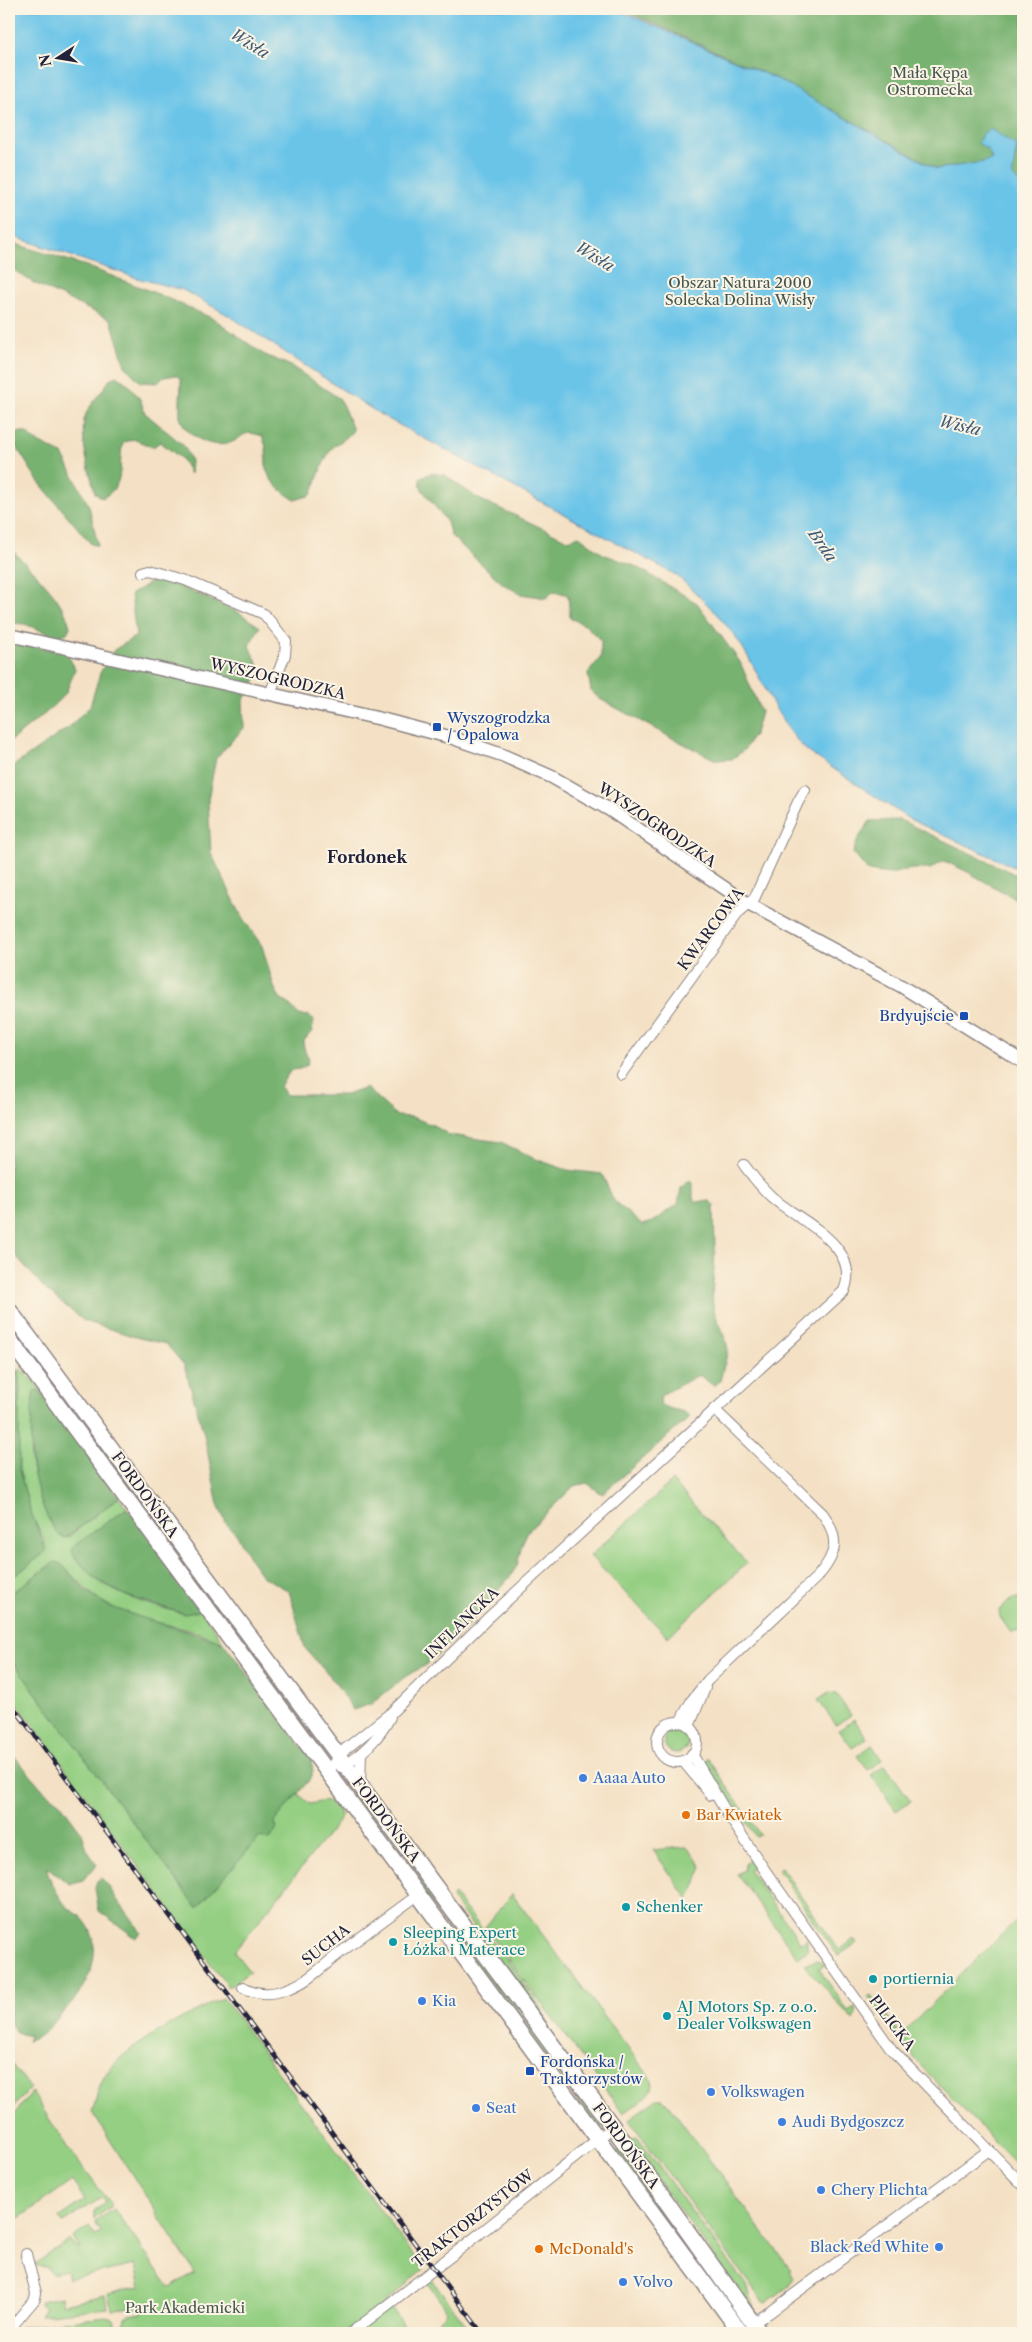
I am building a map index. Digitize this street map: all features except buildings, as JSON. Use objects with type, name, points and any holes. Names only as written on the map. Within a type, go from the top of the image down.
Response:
[{"type":"main road","name":"FORDOŃSKA","points":[[9,1310],[613,2127],[751,2330]]},
{"type":"main road","name":"FORDOŃSKA","points":[[9,1339],[597,2139],[751,2330]]},
{"type":"street","points":[[142,572],[150,570],[185,580],[264,614],[286,641],[285,655],[270,694]]},
{"type":"street","name":"WYSZOGRODZKA","points":[[9,635],[432,732],[477,746],[528,766],[610,810],[748,904],[901,986],[1023,1062]]},
{"type":"street","name":"KWARCOWA","points":[[624,1074],[738,913],[754,900],[805,790]]},
{"type":"street","name":"INFLANCKA","points":[[341,1760],[554,1557],[714,1409],[838,1298],[848,1283],[846,1266],[835,1245],[774,1199],[744,1165]]},
{"type":"street","points":[[684,1724],[692,1700],[708,1680],[818,1576],[831,1560],[835,1540],[832,1526],[823,1514],[714,1409]]},
{"type":"street","name":"INFLANCKA","points":[[341,1760],[361,1754],[386,1724],[392,1712]]},
{"type":"street","points":[[684,1724],[696,1736],[696,1749],[682,1761],[674,1762],[665,1758],[657,1744],[660,1732],[664,1727],[684,1724]]},
{"type":"street","points":[[360,1785],[361,1754]]},
{"type":"street","name":"PILICKA","points":[[692,1754],[725,1810],[892,2050],[1023,2185]]},
{"type":"street","points":[[328,1774],[341,1760]]},
{"type":"street","name":"PILICKA","points":[[682,1761],[725,1810]]},
{"type":"street","name":"SUCHA","points":[[243,1987],[253,1992],[271,1994],[289,1989],[306,1980],[374,1926],[418,1895]]},
{"type":"street","name":"TRAKTORZYSTÓW","points":[[350,2333],[468,2243],[613,2127]]},
{"type":"street","points":[[751,2330],[769,2313],[989,2150]]},
{"type":"street","points":[[9,2330],[35,2299],[36,2293],[26,2254]]},
{"type":"green space","name":"Mała Kępa Ostromecka","points":[[621,9],[1023,9],[1023,187],[988,150],[992,159],[984,162],[937,169],[779,80]]},
{"type":"green space","points":[[9,242],[86,266],[158,294],[214,319],[263,354],[291,366],[340,399],[353,430],[330,451],[311,495],[295,500],[273,482],[267,472],[266,449],[262,436],[250,433],[232,442],[219,445],[205,442],[191,434],[182,423],[180,416],[181,380],[176,375],[164,377],[157,383],[140,382],[125,366],[111,320],[32,282],[9,267]]},
{"type":"green space","points":[[117,376],[128,384],[140,399],[145,413],[184,446],[191,461],[190,474],[182,459],[160,442],[153,447],[133,439],[123,443],[118,481],[110,493],[102,498],[95,493],[87,463],[83,428],[88,410],[111,378]]},
{"type":"green space","points":[[17,432],[25,432],[36,441],[62,454],[89,506],[98,546],[91,544],[38,481],[12,440]]},
{"type":"green space","points":[[431,473],[445,475],[477,498],[568,540],[579,536],[603,554],[635,566],[697,603],[740,662],[761,712],[755,733],[744,750],[732,759],[716,760],[600,699],[591,691],[588,673],[601,657],[601,641],[585,625],[570,618],[568,595],[554,591],[546,598],[521,594],[503,584],[451,536],[447,522],[421,488],[420,478]]},
{"type":"green space","points":[[9,547],[45,584],[60,604],[70,627],[67,633],[57,637],[25,624],[9,623]]},
{"type":"green space","points":[[159,577],[238,612],[260,627],[249,645],[261,671],[243,701],[244,728],[216,758],[208,799],[211,853],[242,917],[262,946],[274,987],[281,1000],[288,1003],[299,1015],[310,1016],[314,1021],[312,1031],[303,1042],[305,1052],[309,1058],[307,1065],[300,1069],[291,1070],[280,1086],[286,1095],[346,1095],[366,1088],[397,1116],[412,1117],[433,1125],[449,1135],[501,1142],[533,1158],[567,1170],[602,1174],[614,1201],[642,1225],[652,1222],[678,1204],[681,1188],[690,1180],[693,1183],[693,1198],[695,1202],[710,1201],[714,1206],[715,1252],[712,1298],[715,1314],[725,1336],[728,1350],[720,1381],[714,1386],[699,1375],[661,1395],[660,1404],[690,1416],[686,1422],[602,1494],[587,1483],[574,1486],[528,1531],[522,1544],[517,1566],[464,1630],[427,1664],[405,1677],[371,1704],[353,1710],[336,1684],[305,1648],[289,1591],[262,1576],[251,1561],[237,1535],[226,1523],[218,1505],[204,1434],[184,1365],[166,1344],[139,1338],[84,1321],[45,1289],[9,1248],[9,769],[68,728],[90,706],[100,673],[114,650],[136,636],[131,594]]},
{"type":"green space","points":[[9,641],[67,653],[75,669],[66,693],[47,712],[9,742]]},
{"type":"green space","points":[[900,820],[1023,878],[1023,903],[944,861],[930,869],[912,869],[890,874],[868,871],[853,853],[858,839],[870,821]]},
{"type":"green space","points":[[9,1359],[19,1375],[19,1470],[31,1513],[46,1549],[43,1554],[9,1580]]},
{"type":"green space","points":[[20,1369],[34,1381],[57,1414],[30,1449],[32,1468],[43,1507],[51,1522],[68,1537],[119,1497],[127,1508],[74,1546],[74,1556],[99,1581],[117,1592],[146,1603],[185,1614],[179,1578],[223,1642],[209,1636],[136,1616],[108,1605],[100,1601],[58,1563],[50,1565],[9,1595],[9,1580],[43,1554],[45,1542],[31,1513],[19,1470],[17,1449],[20,1389],[18,1371]]},
{"type":"green space","points":[[39,1390],[119,1497],[65,1538],[57,1533],[48,1518],[41,1503],[34,1473],[31,1428],[34,1391]]},
{"type":"green space","points":[[672,1481],[747,1563],[668,1637],[590,1556]]},
{"type":"green space","points":[[127,1508],[179,1578],[199,1611],[185,1614],[124,1595],[94,1578],[74,1556],[72,1551],[74,1546]]},
{"type":"green space","points":[[55,1562],[61,1564],[85,1590],[108,1606],[223,1642],[311,1759],[313,1771],[310,1779],[274,1822],[277,1828],[270,1840],[260,1837],[197,1908],[9,1657],[9,1595]]},
{"type":"green space","points":[[1018,1597],[1023,1605],[1023,1632],[1014,1631],[1011,1633],[1000,1617],[999,1610]]},
{"type":"green space","points":[[9,1657],[197,1908],[298,1794],[310,1804],[325,1801],[337,1807],[341,1818],[234,1952],[250,1972],[228,1987],[9,1693]]},
{"type":"green space","points":[[829,1693],[836,1694],[851,1715],[836,1725],[818,1700]]},
{"type":"green space","points":[[854,1719],[867,1738],[852,1748],[839,1730]]},
{"type":"green space","points":[[676,1729],[685,1732],[688,1741],[685,1750],[676,1753],[667,1750],[664,1741],[667,1732]]},
{"type":"green space","points":[[872,1745],[882,1760],[868,1770],[857,1756]]},
{"type":"green space","points":[[9,1750],[44,1791],[60,1803],[82,1833],[87,1850],[97,1865],[83,1880],[69,1884],[47,1867],[51,1882],[61,1899],[67,1907],[80,1916],[88,1927],[93,1938],[93,1963],[83,1987],[54,2023],[39,2036],[27,2041],[29,2036],[18,2033],[9,2022]]},
{"type":"green space","points":[[708,1758],[760,1835],[756,1837],[705,1761]]},
{"type":"green space","points":[[885,1765],[911,1801],[896,1811],[871,1775]]},
{"type":"green space","points":[[355,1793],[398,1850],[439,1898],[602,2124],[601,2128],[599,2128],[351,1796]]},
{"type":"green space","points":[[686,1847],[690,1849],[702,1867],[689,1900],[653,1850]]},
{"type":"green space","points":[[751,1859],[755,1865],[749,1870],[801,1943],[807,1939],[807,1951],[798,1958],[737,1874],[744,1870],[745,1864]]},
{"type":"green space","points":[[781,1867],[839,1950],[854,1939],[857,1943],[838,1956],[778,1869]]},
{"type":"green space","points":[[101,1878],[139,1929],[141,1933],[136,1938],[99,1911],[95,1888],[97,1881]]},
{"type":"green space","points":[[454,1894],[518,1974],[550,2025],[536,2013],[452,1898]]},
{"type":"green space","points":[[512,1894],[652,2080],[653,2085],[648,2095],[623,2113],[485,1927]]},
{"type":"green space","points":[[1023,1913],[1023,2171],[920,2065],[868,1997],[871,1995],[901,2035]]},
{"type":"green space","points":[[817,1960],[825,1965],[819,1969],[848,2011],[855,2007],[856,2013],[853,2020],[804,1965]]},
{"type":"green space","name":"Park Akademicki","points":[[223,1998],[424,2269],[387,2301],[409,2333],[124,2333],[125,2318],[142,2313],[141,2307],[112,2310],[108,2294],[141,2287],[136,2265],[68,2279],[66,2271],[52,2274],[46,2267],[37,2266],[36,2263],[70,2240],[74,2246],[80,2248],[73,2238],[89,2226],[95,2235],[101,2232],[95,2222],[114,2209],[169,2287],[195,2273],[92,2112],[103,2079],[124,2055],[157,2032]]},
{"type":"green space","points":[[9,2061],[30,2088],[9,2112]]},
{"type":"green space","points":[[32,2092],[67,2147],[112,2206],[94,2219],[94,2211],[105,2203],[101,2198],[63,2223],[59,2218],[85,2200],[72,2181],[9,2225],[9,2122]]},
{"type":"green space","points":[[657,2099],[663,2099],[669,2105],[791,2270],[789,2271],[793,2278],[789,2286],[766,2303],[762,2301],[631,2123],[629,2119]]},
{"type":"green space","points":[[637,2137],[746,2285],[755,2306],[747,2302],[629,2140]]},
{"type":"green space","points":[[619,2150],[677,2226],[753,2333],[746,2333],[615,2154]]},
{"type":"green space","points":[[431,2278],[472,2333],[444,2333],[437,2323],[447,2312],[427,2281]]},
{"type":"green space","points":[[105,2295],[107,2308],[40,2315],[45,2308],[40,2304],[41,2301],[61,2297],[63,2304]]},
{"type":"green space","points":[[107,2317],[114,2320],[117,2333],[62,2333],[49,2323]]},
{"type":"green space","points":[[46,2324],[57,2333],[14,2333],[20,2327]]},
{"type":"water","name":"Obszar Natura 2000 Solecka Dolina Wisły","points":[[9,9],[616,9],[779,80],[936,169],[984,162],[992,159],[988,150],[978,143],[982,134],[990,129],[1017,146],[1012,175],[1023,187],[1023,871],[909,819],[807,751],[788,728],[736,638],[712,609],[676,575],[381,415],[228,315],[183,290],[137,278],[9,235]]},
{"type":"railway","points":[[9,1701],[482,2333]]},
{"type":"place","name":"Wyszogrodzka / Opalowa","points":[[437,727]]},
{"type":"place","name":"Brdyujście","points":[[964,1016]]},
{"type":"place","name":"Aaaa Auto","points":[[583,1778]]},
{"type":"place","name":"Bar Kwiatek","points":[[686,1815]]},
{"type":"place","name":"Schenker","points":[[626,1907]]},
{"type":"place","name":"Sleeping Expert Łóżka i Materace","points":[[393,1942]]},
{"type":"place","name":"portiernia","points":[[873,1979]]},
{"type":"place","name":"Kia","points":[[422,2001]]},
{"type":"place","name":"AJ Motors Sp. z o.o. Dealer Volkswagen","points":[[667,2016]]},
{"type":"place","name":"Fordońska / Traktorzystów","points":[[530,2071]]},
{"type":"place","name":"Volkswagen","points":[[711,2092]]},
{"type":"place","name":"Seat","points":[[476,2108]]},
{"type":"place","name":"Audi Bydgoszcz","points":[[782,2122]]},
{"type":"place","name":"Chery Plichta","points":[[821,2190]]},
{"type":"place","name":"Black Red White","points":[[939,2247]]},
{"type":"place","name":"McDonald's","points":[[539,2249]]},
{"type":"place","name":"Volvo","points":[[623,2282]]},
{"type":"district","name":"Fordonek","points":[[367,857]]},
{"type":"water label","name":"Wisła","points":[[250,43]]},
{"type":"water label","name":"Wisła","points":[[595,256]]},
{"type":"water label","name":"Wisła","points":[[960,425]]},
{"type":"water label","name":"Brda","points":[[823,545]]}]
